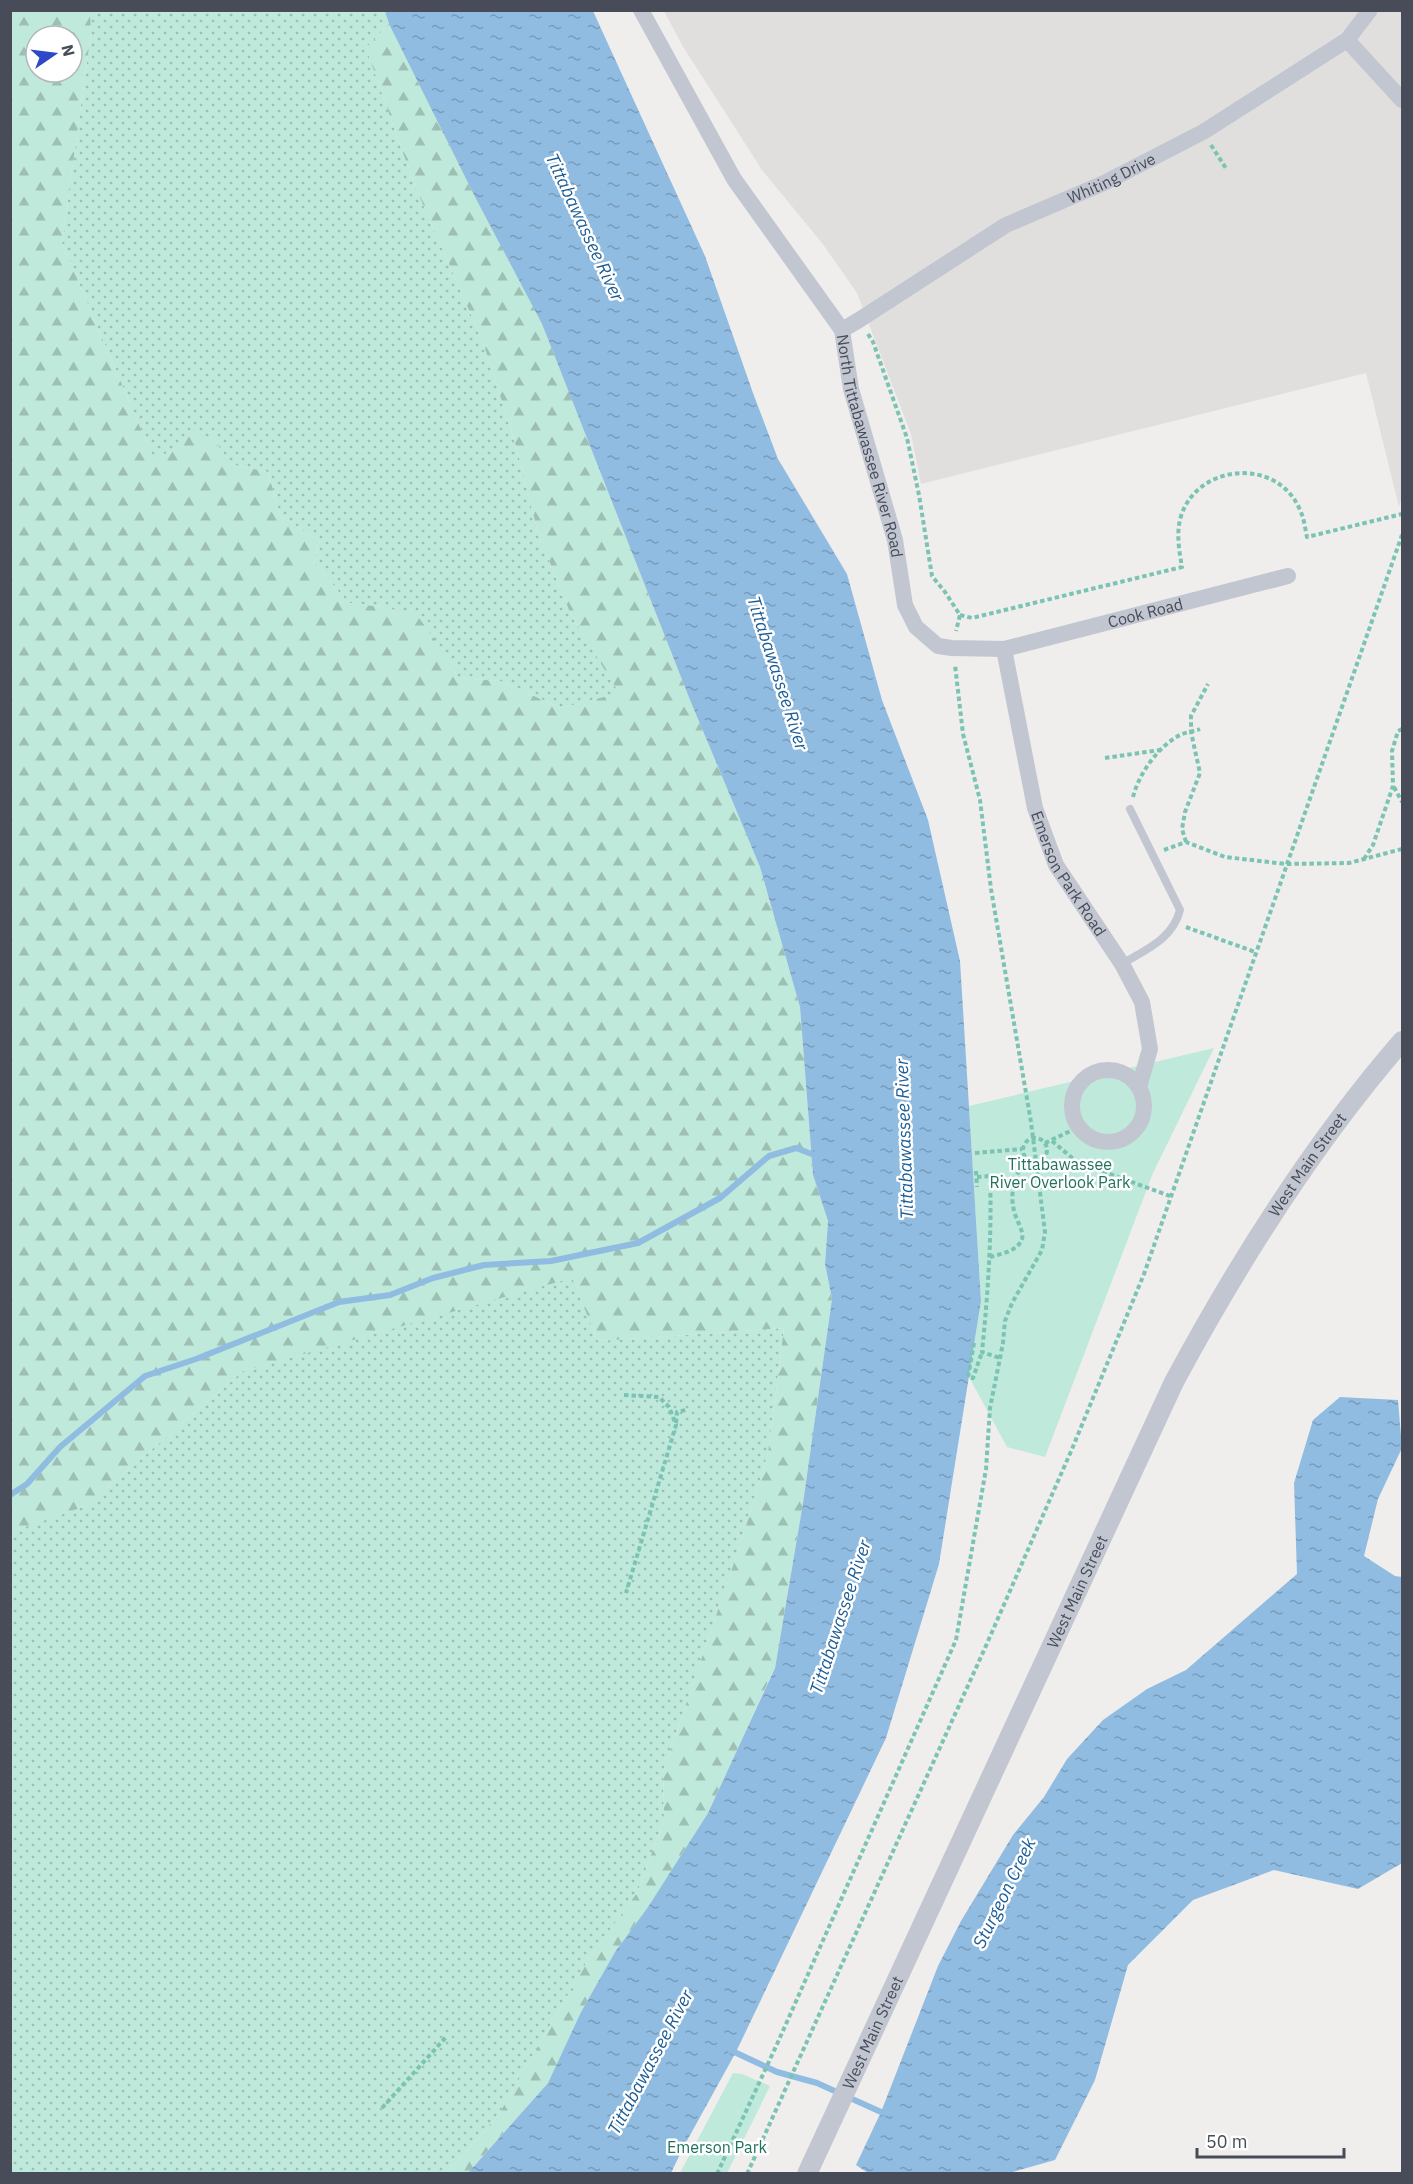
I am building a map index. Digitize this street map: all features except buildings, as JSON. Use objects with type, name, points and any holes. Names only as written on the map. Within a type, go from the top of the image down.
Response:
[{"type":"street","name":"North Tittabawassee River Road","points":[[641,10],[734,179],[842,330],[851,389],[894,540],[905,605],[916,627],[938,646],[1004,649]]},
{"type":"street","name":"Whiting Drive","points":[[842,330],[1006,225],[1104,183],[1203,132],[1347,40],[1370,10]]},
{"type":"street","points":[[1347,40],[1402,100]]},
{"type":"street","name":"Cook Road","points":[[1004,649],[1288,576]]},
{"type":"street","name":"Emerson Park Road","points":[[1004,649],[1035,808],[1056,865],[1122,964],[1142,1002],[1150,1049],[1139,1087],[1143,1096],[1143,1116],[1132,1133],[1124,1138],[1104,1142],[1094,1139],[1079,1127]]},
{"type":"street","name":"West Main Street","points":[[807,2174],[1174,1382],[1244,1258],[1270,1217],[1320,1146],[1402,1041]]},
{"type":"street","points":[[1079,1127],[1074,1118],[1073,1095],[1087,1076],[1098,1071],[1121,1072],[1139,1087]]},
{"type":"lane","points":[[1122,964],[1159,942],[1177,923],[1180,910],[1130,809]]},
{"type":"path","points":[[1203,132],[1227,170]]},
{"type":"path","points":[[860,320],[873,342],[907,438],[932,576],[960,615],[972,618],[1182,567],[1178,531],[1187,502],[1197,491],[1221,476],[1237,472],[1257,474],[1275,481],[1289,493],[1300,509],[1307,537],[1402,514]]},
{"type":"path","points":[[747,2174],[985,1648],[1072,1449],[1144,1274],[1402,535]]},
{"type":"path","points":[[717,2174],[956,1640],[986,1469],[990,1408],[1005,1321],[1012,1303],[1042,1250],[1045,1232],[1032,1137],[991,890],[980,800],[963,734],[952,648],[960,615]]},
{"type":"path","points":[[1186,842],[1182,829],[1185,812],[1200,773],[1191,732],[1191,716],[1208,684]]},
{"type":"path","points":[[1130,809],[1140,781],[1149,764],[1161,750],[1181,735],[1200,729]]},
{"type":"path","points":[[1364,859],[1373,846],[1394,786],[1392,751],[1398,731],[1402,729]]},
{"type":"path","points":[[1105,758],[1161,750]]},
{"type":"path","points":[[1394,786],[1402,802]]},
{"type":"path","points":[[1152,854],[1186,842],[1225,857],[1286,864],[1349,863],[1402,849]]},
{"type":"path","points":[[1177,923],[1255,952]]},
{"type":"path","points":[[1045,1143],[1079,1127]]},
{"type":"path","points":[[1032,1137],[1040,1138],[1047,1147],[1046,1155],[1035,1162],[1026,1159],[1022,1149],[1025,1142],[1032,1137]]},
{"type":"path","points":[[1052,1141],[1077,1162],[1170,1196]]},
{"type":"path","points":[[975,1153],[1022,1149]]},
{"type":"path","points":[[990,1257],[1017,1246],[1022,1239],[1022,1232],[1013,1208],[1012,1194],[1014,1178],[1026,1159]]},
{"type":"path","points":[[976,1171],[977,1186]]},
{"type":"path","points":[[974,1343],[969,1377],[973,1378],[982,1352],[990,1257],[990,1176],[977,1177]]},
{"type":"path","points":[[982,1352],[1000,1358]]},
{"type":"path","points":[[624,1395],[659,1397],[669,1407],[676,1425]]},
{"type":"path","points":[[626,1593],[676,1425],[677,1412],[686,1410]]},
{"type":"path","points":[[382,2108],[447,2036]]},
{"type":"shaded area","points":[[664,11],[1402,11],[1402,497],[1399,507],[1366,373],[921,484],[911,434],[857,293],[822,243],[762,170],[682,45]]},
{"type":"green space","points":[[10,11],[90,11],[91,33],[84,84],[84,24],[24,24],[24,84],[84,84],[62,243],[154,460],[178,447],[189,432],[214,439],[230,464],[268,472],[280,516],[320,541],[314,562],[348,603],[416,614],[450,660],[458,678],[500,681],[561,708],[619,693],[571,615],[538,533],[517,449],[483,342],[414,184],[366,48],[389,24],[476,199],[542,324],[690,700],[760,867],[800,1007],[813,1175],[828,1221],[825,1264],[832,1299],[803,1503],[775,1667],[708,1813],[648,1907],[615,1952],[581,2012],[548,2083],[468,2173],[447,2173],[499,2114],[588,1960],[637,1893],[664,1820],[663,1772],[742,1539],[768,1453],[784,1328],[598,1341],[572,1278],[243,1371],[86,1506],[11,1532]]},
{"type":"green space","points":[[90,11],[385,11],[389,24],[366,48],[414,184],[483,342],[517,449],[538,533],[571,615],[620,693],[561,708],[500,681],[458,678],[450,660],[382,607],[348,603],[314,562],[320,541],[280,516],[268,472],[229,464],[214,439],[178,447],[154,460],[62,243],[91,33]]},
{"type":"green space","name":"Tittabawassee River Overlook Park","points":[[1214,1048],[1153,1173],[1045,1457],[1007,1447],[969,1377],[981,1301],[969,1106]]},
{"type":"green space","points":[[572,1277],[598,1341],[784,1328],[768,1453],[742,1539],[663,1772],[664,1820],[637,1893],[588,1960],[499,2114],[447,2173],[11,2173],[10,1532],[86,1506],[243,1371]]},
{"type":"green space","name":"Emerson Park","points":[[733,2073],[742,2074],[770,2086],[727,2173],[680,2173]]},
{"type":"water","name":"Tittabawassee River","points":[[385,11],[593,11],[705,256],[778,459],[847,574],[882,700],[928,820],[960,961],[981,1301],[939,1564],[886,1738],[736,2052],[671,2173],[468,2173],[548,2083],[581,2012],[615,1952],[648,1907],[708,1813],[775,1668],[803,1503],[832,1299],[825,1264],[828,1221],[813,1175],[800,1007],[760,867],[690,700],[542,324],[476,199],[389,24]]},
{"type":"water","points":[[1340,1397],[1398,1400],[1402,1448],[1378,1499],[1364,1556],[1395,1576],[1402,1577],[1402,1863],[1358,1889],[1274,1870],[1193,1900],[1128,1965],[1095,2080],[1055,2160],[1009,2173],[868,2173],[856,2165],[881,2112],[938,1966],[961,1921],[1013,1835],[1044,1797],[1067,1759],[1103,1720],[1147,1689],[1186,1670],[1297,1574],[1294,1483],[1313,1420]]},
{"type":"waterway","points":[[10,1495],[27,1484],[60,1447],[145,1376],[196,1359],[339,1302],[390,1295],[433,1278],[484,1265],[551,1261],[638,1243],[720,1198],[769,1156],[796,1148],[817,1156]]},
{"type":"waterway","name":"Sturgeon Creek","points":[[730,2050],[777,2072],[817,2083],[887,2113]]}]
